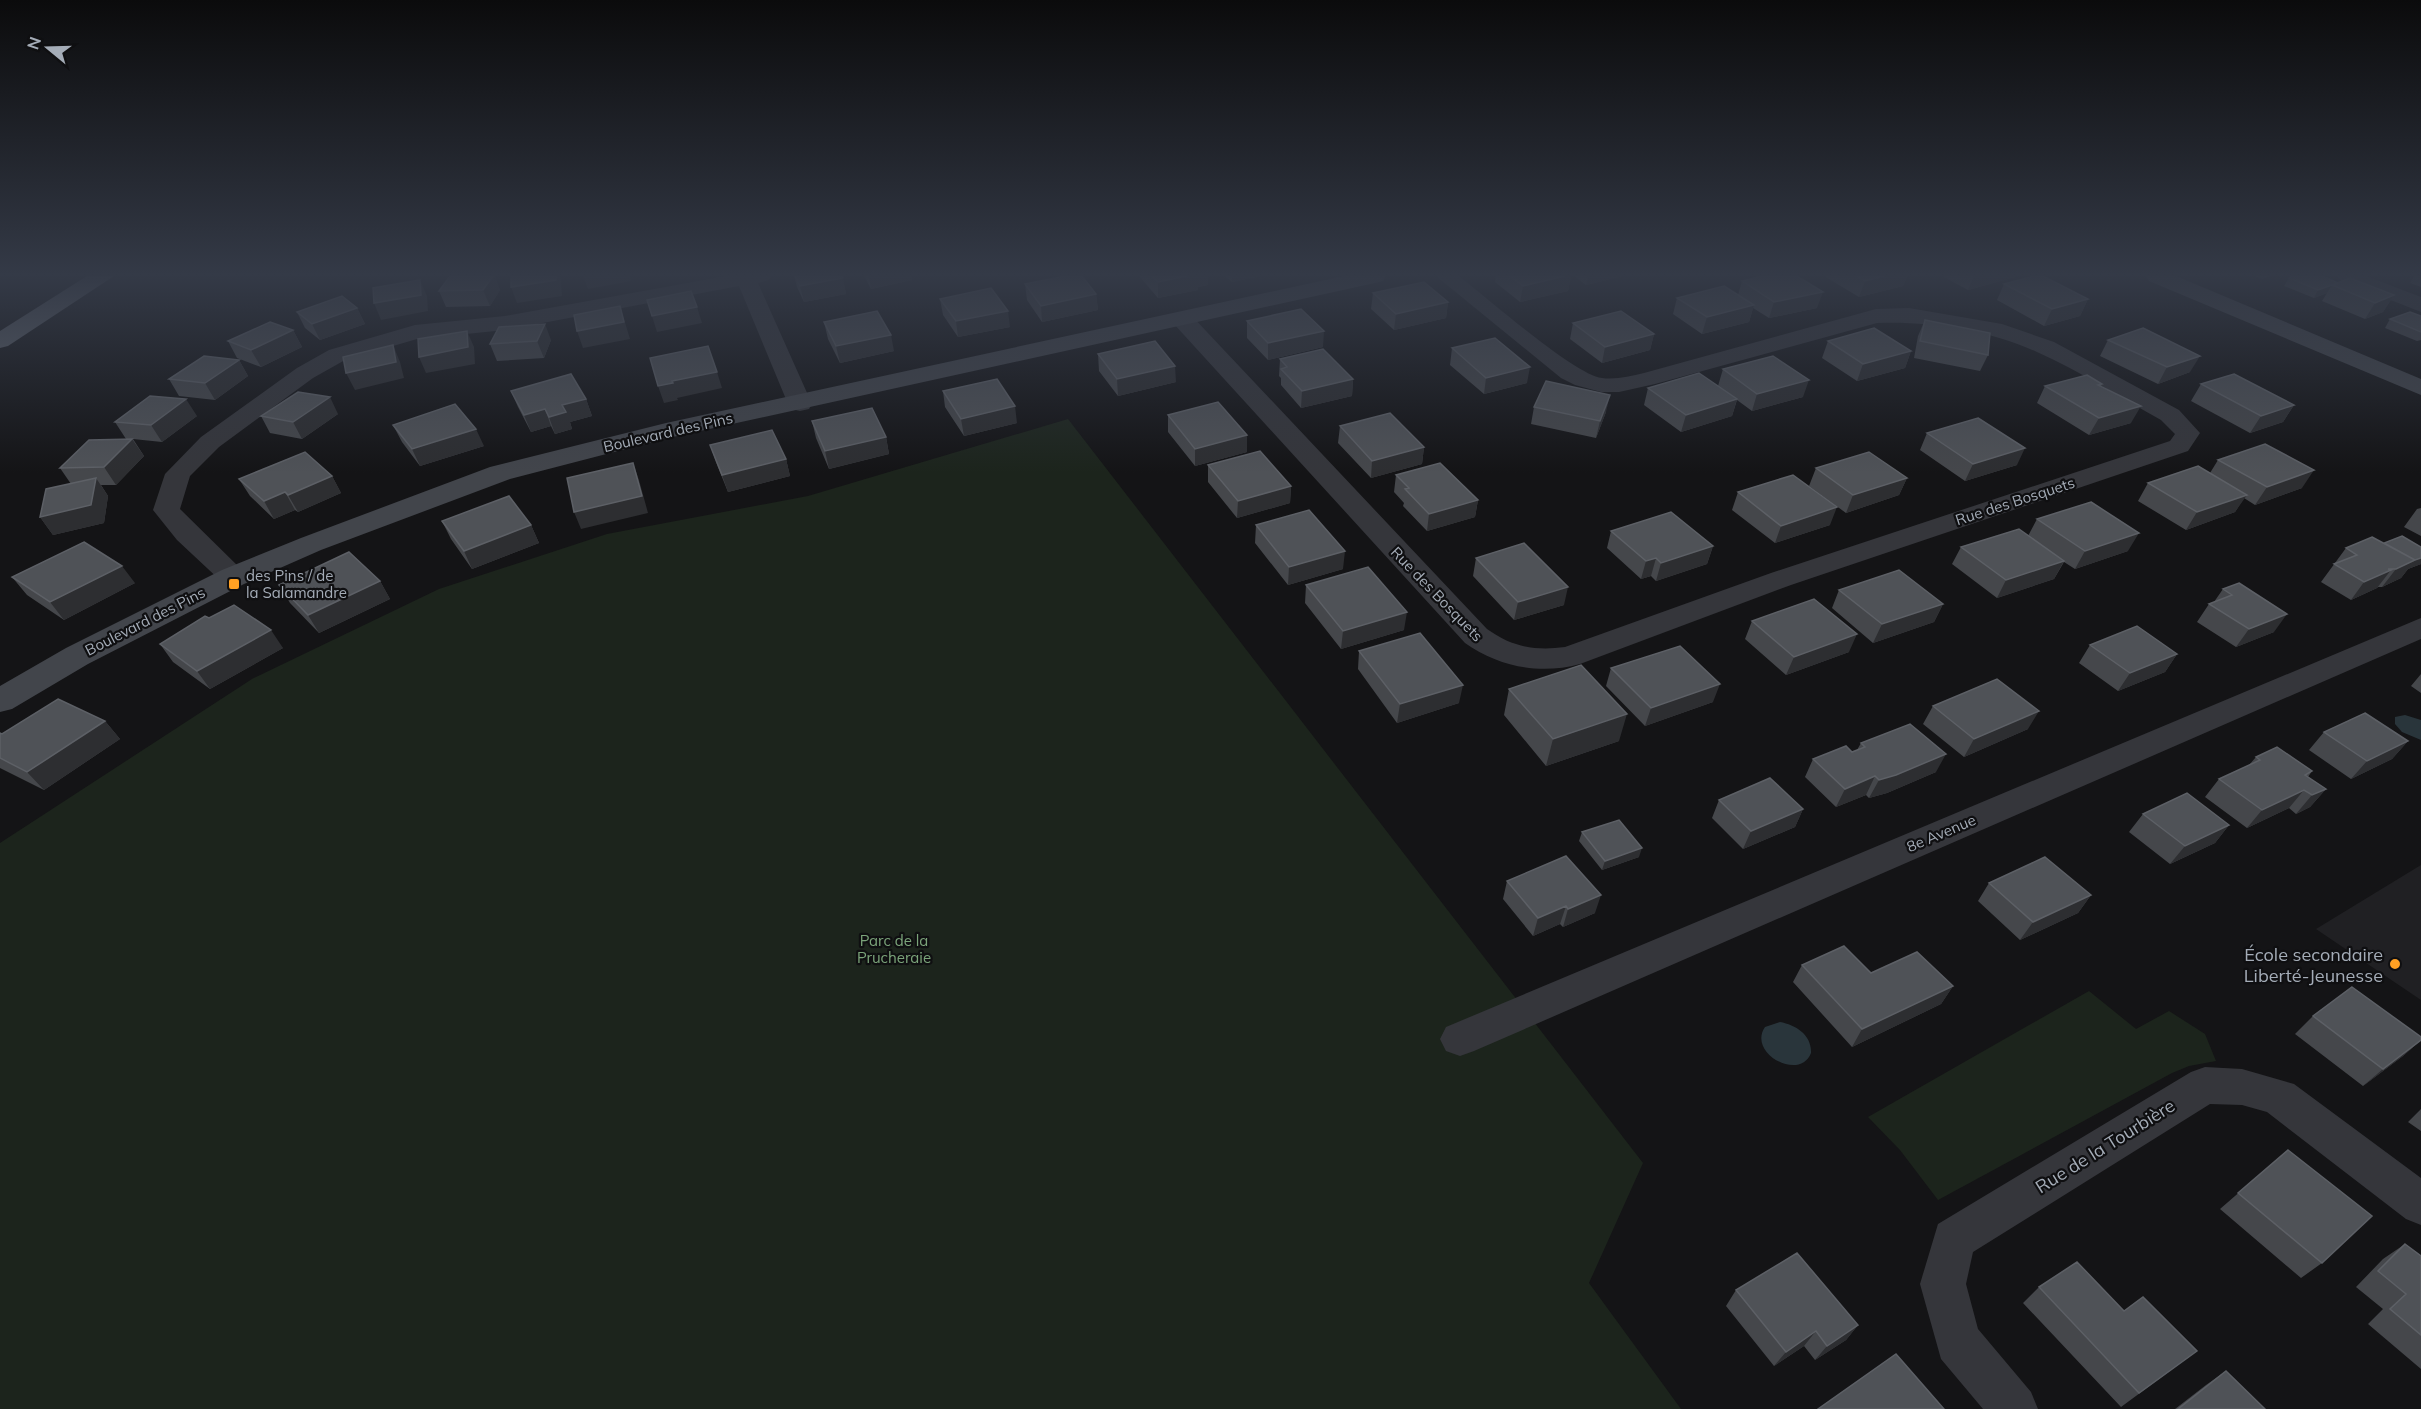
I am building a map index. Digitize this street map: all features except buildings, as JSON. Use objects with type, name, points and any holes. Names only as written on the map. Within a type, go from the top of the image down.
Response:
[{"type":"street","points":[[233,577],[187,534],[166,510],[178,474],[210,442],[305,373],[337,355],[382,342]]},
{"type":"street","points":[[777,342],[800,404]]},
{"type":"street","name":"Boulevard des Pins","points":[[0,701],[77,656],[233,577],[311,544],[500,473],[666,431],[800,404],[1080,342]]},
{"type":"street","name":"Rue des Bosquets","points":[[1203,342],[1476,636],[1493,649],[1519,659],[1544,660],[1569,657],[1781,579],[2179,446],[2188,433],[2170,415],[2046,347],[2032,342]]},
{"type":"street","name":"Rue des Bosquets","points":[[1529,342],[1569,373],[1600,385],[1620,385],[1782,342]]},
{"type":"street","points":[[2312,342],[2421,388]]},
{"type":"street","name":"8e Avenue","points":[[1460,1039],[2421,628]]},
{"type":"street","name":"Rue de la Tourbière","points":[[2014,1409],[1958,1342],[1943,1284],[1954,1239],[2205,1085],[2242,1087],[2278,1097],[2421,1204]]},
{"type":"shaded area","points":[[2405,715],[2421,720],[2421,740],[2402,732],[2395,724],[2395,717]]},
{"type":"shaded area","name":"École secondaire Liberté-Jeunesse","points":[[2421,865],[2421,1000],[2316,929]]},
{"type":"shaded area","points":[[1780,1022],[1797,1028],[1806,1036],[1811,1053],[1805,1061],[1797,1065],[1777,1061],[1763,1046],[1761,1037],[1765,1027]]},
{"type":"green space","name":"Parc de la Prucheraie","points":[[1068,419],[1643,1163],[1589,1283],[1681,1409],[0,1409],[0,843],[252,679],[439,589],[607,534],[808,496]]},
{"type":"green space","points":[[2089,991],[2136,1029],[2169,1011],[2205,1034],[2216,1061],[2189,1066],[2172,1073],[1938,1200],[1900,1150],[1868,1117]]},
{"type":"place","name":"des Pins / de la Salamandre","points":[[234,584]]},
{"type":"place","name":"École secondaire Liberté-Jeunesse","points":[[2395,964]]}]
